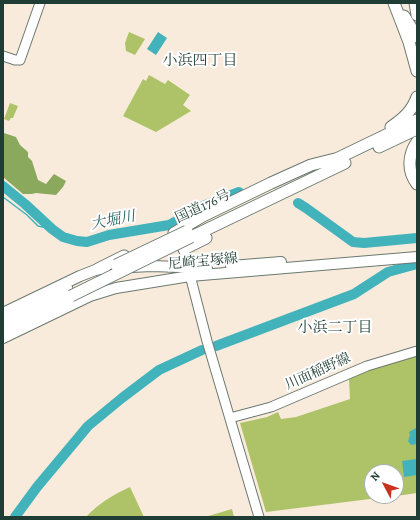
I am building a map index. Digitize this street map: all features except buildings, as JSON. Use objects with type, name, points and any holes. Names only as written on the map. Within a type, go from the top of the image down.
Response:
[{"type":"highway","points":[[415,3],[417,15]]},
{"type":"highway","points":[[395,6],[406,18],[417,37]]},
{"type":"highway","points":[[395,6],[409,42],[417,70]]},
{"type":"highway","points":[[358,150],[402,119],[410,111],[417,97]]},
{"type":"highway","name":"国道176号","points":[[3,331],[69,293],[186,233],[417,120]]},
{"type":"highway","name":"国道176号","points":[[186,233],[334,169],[417,129]]},
{"type":"highway","points":[[417,142],[411,155],[410,166],[412,176],[417,184]]},
{"type":"highway","points":[[184,249],[319,184],[334,169]]},
{"type":"highway","points":[[98,269],[186,233]]},
{"type":"highway","name":"国道176号","points":[[3,322],[69,293]]},
{"type":"main road","name":"尼崎宝塚線","points":[[3,338],[90,296],[129,285],[200,269],[417,251]]},
{"type":"main road","name":"尼崎宝塚線","points":[[3,313],[80,276],[98,269],[152,266],[189,272],[417,257]]},
{"type":"street","points":[[3,56],[20,60],[40,3]]},
{"type":"street","points":[[186,233],[184,249],[189,272],[259,517]]},
{"type":"street","name":"川面稲野線","points":[[230,418],[270,407],[367,366],[417,351]]},
{"type":"green space","points":[[129,32],[145,39],[135,55],[126,51],[125,43]]},
{"type":"green space","points":[[149,75],[165,84],[168,80],[190,95],[183,105],[191,111],[156,132],[123,116],[143,79],[146,81]]},
{"type":"green space","points":[[10,103],[18,106],[13,118],[9,121],[4,119]]},
{"type":"green space","points":[[4,133],[16,137],[20,145],[28,152],[28,157],[32,161],[38,180],[46,184],[54,174],[66,181],[56,195],[36,193],[23,194],[3,177]]},
{"type":"green space","points":[[417,356],[417,493],[404,495],[404,464],[364,464],[364,500],[266,512],[240,423],[267,417],[278,412],[281,419],[296,417],[350,399],[349,379],[365,371]]},
{"type":"green space","points":[[130,487],[144,517],[86,517],[106,500]]},
{"type":"green space","points":[[232,509],[234,517],[205,517]]},
{"type":"water","points":[[158,32],[167,38],[156,55],[147,49]]},
{"type":"water","points":[[416,428],[417,444],[411,445],[408,441],[410,435],[409,432]]},
{"type":"water","points":[[417,459],[417,475],[404,477],[404,464],[402,464],[402,461]]},
{"type":"waterway","name":"大堀川","points":[[3,186],[63,237],[87,242],[109,235],[169,225],[203,206],[239,192]]},
{"type":"waterway","points":[[3,197],[27,215],[38,226],[52,229]]},
{"type":"waterway","name":"大堀川","points":[[298,203],[353,242],[364,243],[417,238]]},
{"type":"waterway","points":[[216,346],[354,294],[388,272],[417,264]]},
{"type":"waterway","points":[[15,517],[37,487],[88,426],[159,370],[202,350]]},
{"type":"district","name":"小浜四丁目","points":[[200,61]]},
{"type":"district","name":"小浜二丁目","points":[[335,328]]}]
